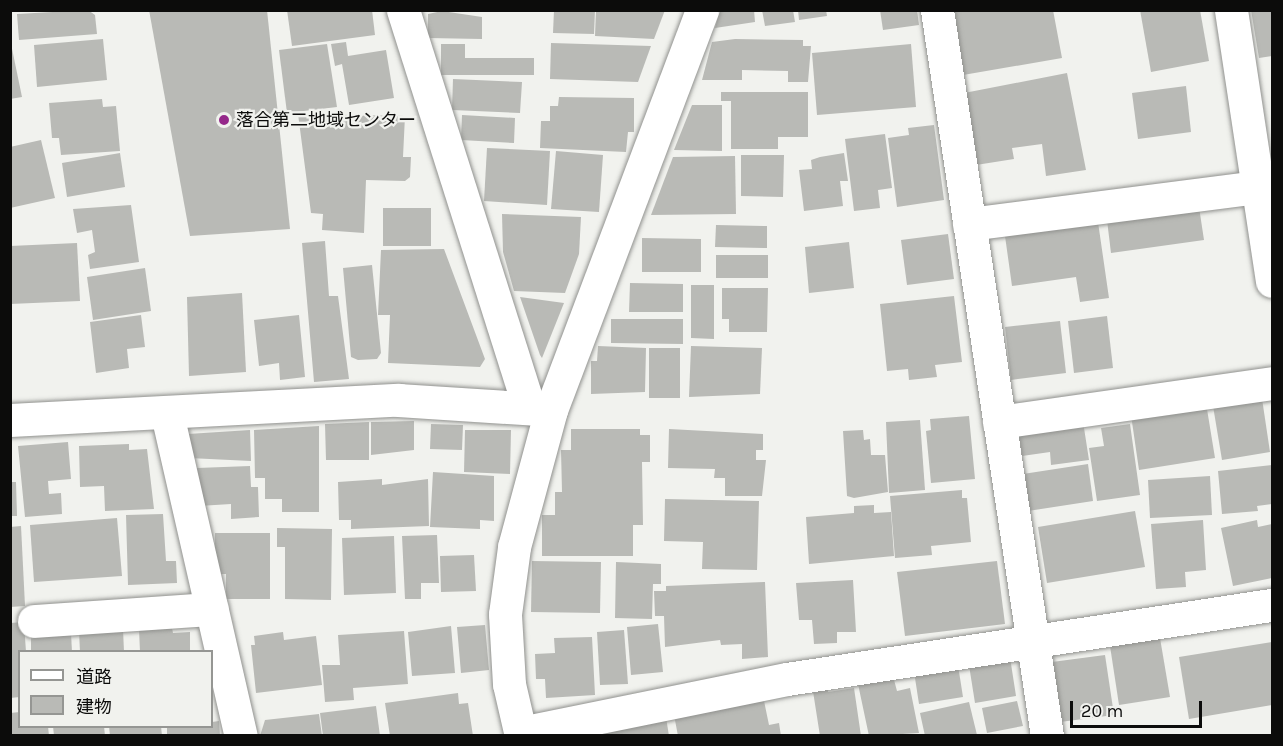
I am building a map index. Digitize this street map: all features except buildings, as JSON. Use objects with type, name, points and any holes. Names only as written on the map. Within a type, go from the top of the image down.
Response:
[{"type":"street","points":[[403,10],[540,409]]},
{"type":"street","points":[[702,10],[540,409],[514,547],[506,614],[509,684],[521,734],[655,703],[1031,640],[1272,605]]},
{"type":"street","points":[[937,10],[1047,735]]},
{"type":"street","points":[[1231,10],[1272,281]]},
{"type":"street","points":[[969,224],[1258,187]]},
{"type":"street","points":[[999,422],[1272,383]]},
{"type":"street","points":[[10,420],[167,414],[398,400],[540,409]]},
{"type":"street","points":[[167,414],[241,735]]},
{"type":"street","points":[[34,621],[212,609]]},
{"type":"place","name":"落合第二地域センター","points":[[224,120]]}]
